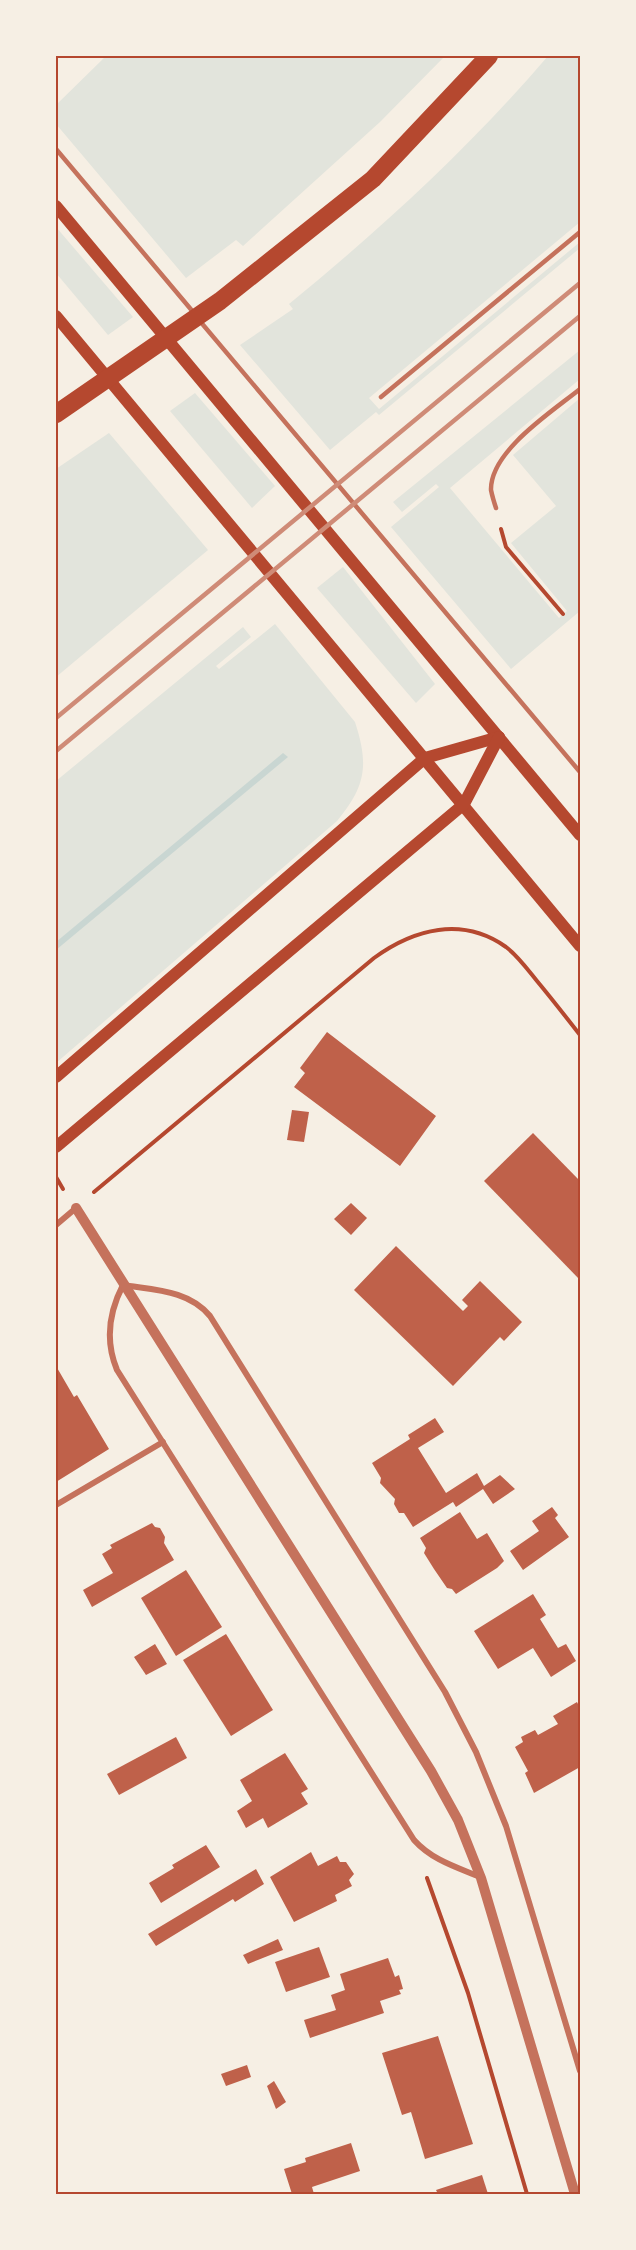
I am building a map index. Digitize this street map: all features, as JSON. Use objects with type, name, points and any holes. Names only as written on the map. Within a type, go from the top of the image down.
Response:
[{"type":"highway","points":[[57,413],[220,301],[373,179],[489,56]]},
{"type":"main road","points":[[56,206],[580,835]]},
{"type":"main road","points":[[56,316],[580,946]]},
{"type":"main road","points":[[56,1077],[425,758],[499,737]]},
{"type":"main road","points":[[56,1147],[464,804],[499,737]]},
{"type":"street","points":[[56,1225],[76,1208],[431,1771],[459,1820],[481,1878],[577,2193]]},
{"type":"street","points":[[123,1285],[111,1317],[109,1336],[111,1356],[117,1370],[414,1840],[428,1854],[481,1878]]},
{"type":"street","points":[[123,1285],[186,1297],[202,1306],[210,1316],[445,1692],[476,1752],[506,1826],[580,2072]]},
{"type":"street","points":[[56,1505],[163,1442]]},
{"type":"lane","points":[[56,149],[580,772]]},
{"type":"lane","points":[[381,397],[580,232]]},
{"type":"lane","points":[[496,508],[491,490],[493,477],[503,455],[580,389]]},
{"type":"path","points":[[511,553],[563,614]]},
{"type":"path","points":[[76,1208],[374,958],[406,938],[442,928],[486,936],[507,948],[522,963],[580,1035]]},
{"type":"path","points":[[414,1840],[468,1993],[527,2194]]},
{"type":"shaded area","points":[[106,56],[445,56],[380,122],[243,246],[236,240],[186,278],[56,124],[56,105]]},
{"type":"shaded area","points":[[548,56],[580,56],[580,222],[369,398],[379,409],[580,242],[580,248],[379,415],[376,412],[330,450],[240,345],[293,309],[289,304],[424,186],[488,122]]},
{"type":"shaded area","points":[[56,227],[133,317],[108,335],[56,273]]},
{"type":"shaded area","points":[[580,350],[580,379],[450,488],[559,618],[567,611],[511,543],[556,506],[513,455],[580,398],[580,611],[511,669],[391,527],[439,487],[436,484],[402,512],[393,502]]},
{"type":"shaded area","points":[[195,393],[275,486],[252,508],[170,411]]},
{"type":"shaded area","points":[[109,433],[208,550],[56,677],[56,469]]},
{"type":"shaded area","points":[[343,567],[435,684],[416,703],[317,588]]},
{"type":"shaded area","points":[[275,624],[355,722],[363,763],[359,786],[354,797],[337,821],[56,1063],[56,781],[243,627],[251,637],[216,666],[219,669]]},
{"type":"shaded area","points":[[283,753],[288,757],[56,950],[56,942]]},
{"type":"building","points":[[327,1032],[436,1116],[400,1166],[294,1087],[305,1073],[300,1068]]},
{"type":"building","points":[[292,1110],[309,1112],[304,1142],[287,1140]]},
{"type":"building","points":[[533,1133],[580,1181],[580,1280],[484,1181]]},
{"type":"building","points":[[351,1203],[367,1218],[351,1235],[334,1219]]},
{"type":"building","points":[[396,1246],[463,1311],[468,1306],[462,1300],[480,1281],[522,1322],[504,1341],[500,1337],[453,1386],[354,1290]]},
{"type":"building","points":[[56,1366],[74,1397],[77,1395],[109,1449],[56,1482]]},
{"type":"building","points":[[435,1418],[444,1432],[418,1448],[446,1493],[477,1473],[484,1486],[500,1475],[515,1489],[493,1504],[483,1489],[456,1507],[453,1502],[413,1527],[404,1513],[399,1513],[394,1504],[395,1499],[380,1483],[381,1478],[372,1463],[410,1439],[408,1435]]},
{"type":"building","points":[[552,1507],[558,1515],[555,1518],[569,1537],[523,1570],[510,1551],[539,1531],[532,1521]]},
{"type":"building","points":[[460,1512],[477,1539],[487,1533],[504,1561],[497,1568],[456,1594],[452,1589],[447,1588],[434,1569],[424,1553],[426,1548],[420,1538]]},
{"type":"building","points":[[152,1523],[155,1527],[160,1528],[165,1537],[164,1543],[174,1560],[92,1607],[83,1590],[113,1573],[102,1554],[112,1548],[110,1545]]},
{"type":"building","points":[[186,1570],[222,1627],[176,1656],[141,1598]]},
{"type":"building","points":[[533,1594],[546,1615],[540,1619],[558,1648],[566,1644],[576,1661],[551,1677],[533,1648],[498,1669],[474,1631]]},
{"type":"building","points":[[226,1634],[273,1710],[231,1736],[183,1660]]},
{"type":"building","points":[[155,1644],[167,1664],[146,1675],[134,1657]]},
{"type":"building","points":[[577,1702],[580,1708],[580,1767],[534,1793],[525,1773],[528,1771],[515,1747],[523,1742],[521,1737],[535,1730],[538,1735],[558,1724],[553,1716]]},
{"type":"building","points":[[176,1737],[187,1758],[119,1795],[107,1774]]},
{"type":"building","points":[[285,1753],[308,1789],[301,1793],[308,1804],[268,1828],[263,1818],[246,1828],[237,1811],[252,1801],[240,1780]]},
{"type":"building","points":[[206,1845],[220,1867],[161,1903],[149,1883],[174,1868],[172,1865]]},
{"type":"building","points":[[311,1852],[318,1866],[337,1856],[340,1862],[346,1862],[354,1874],[349,1880],[352,1886],[335,1895],[337,1901],[294,1922],[270,1877]]},
{"type":"building","points":[[256,1869],[264,1884],[235,1902],[233,1899],[156,1946],[148,1934]]},
{"type":"building","points":[[278,1939],[283,1950],[248,1964],[243,1955]]},
{"type":"building","points":[[319,1947],[330,1977],[286,1992],[275,1962]]},
{"type":"building","points":[[388,1958],[395,1977],[399,1975],[403,1989],[399,1990],[401,1994],[380,2001],[384,2013],[310,2038],[304,2020],[336,2010],[331,1995],[345,1990],[340,1974]]},
{"type":"building","points":[[438,2036],[473,2144],[425,2159],[411,2112],[402,2115],[382,2053]]},
{"type":"building","points":[[247,2065],[251,2077],[226,2086],[221,2074]]},
{"type":"building","points":[[274,2081],[286,2102],[276,2109],[267,2086]]},
{"type":"building","points":[[351,2143],[360,2171],[312,2187],[314,2194],[292,2194],[284,2169],[306,2162],[305,2158]]},
{"type":"building","points":[[482,2175],[488,2194],[438,2194],[436,2190]]},
{"type":"railway","points":[[56,718],[580,283]]},
{"type":"railway","points":[[56,751],[580,316]]}]
